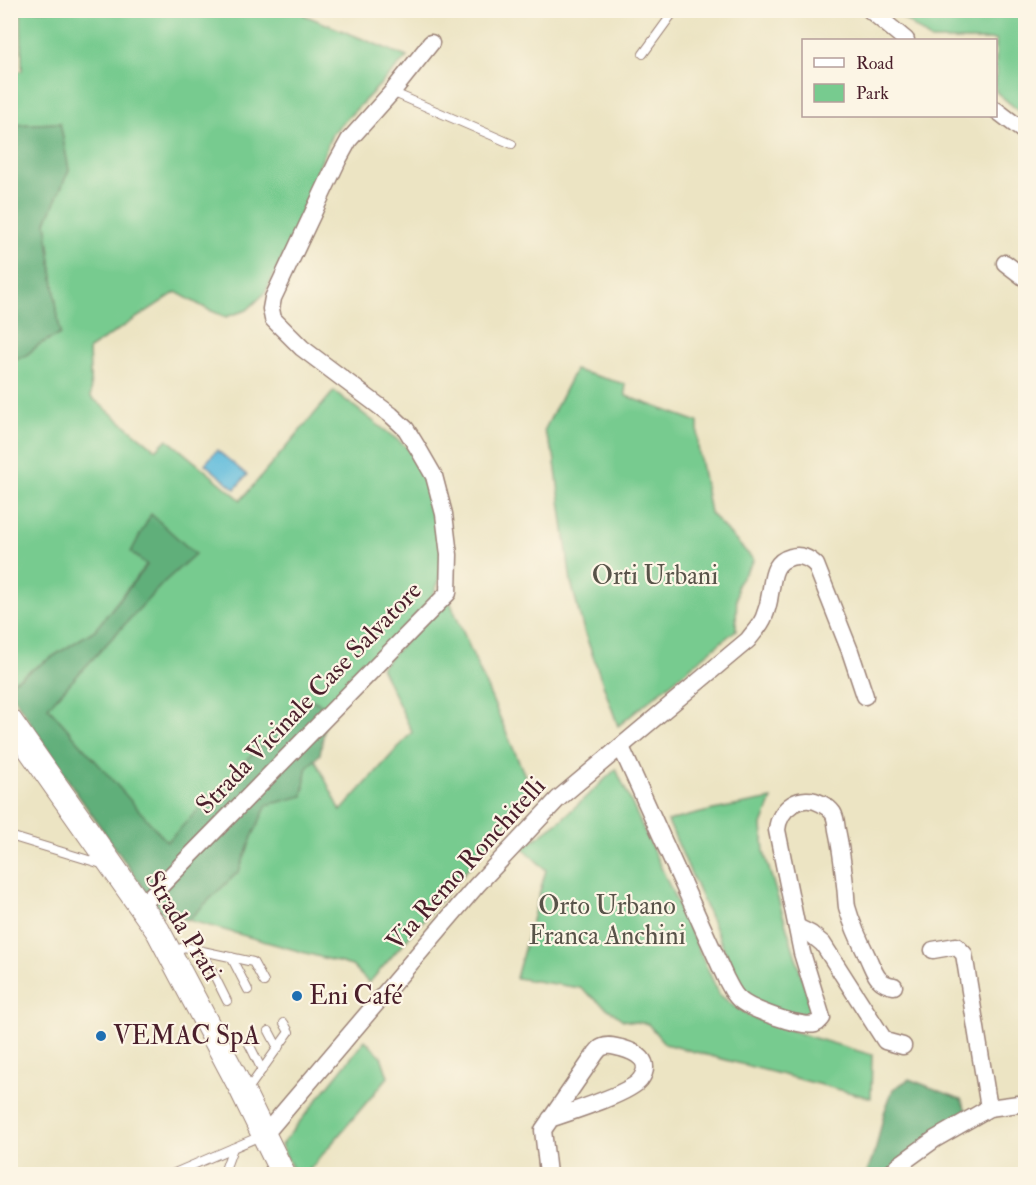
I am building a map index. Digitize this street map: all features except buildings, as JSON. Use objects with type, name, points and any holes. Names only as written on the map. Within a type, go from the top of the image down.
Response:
[{"type":"street","points":[[870,10],[905,39]]},
{"type":"street","name":"Strada Vicinale Case Salvatore","points":[[141,906],[448,593],[449,555],[444,514],[434,476],[406,429],[391,415],[302,348],[273,319],[271,309],[273,298],[349,140],[392,92],[431,43]]},
{"type":"street","points":[[997,111],[1026,133]]},
{"type":"street","points":[[1005,263],[1026,279]]},
{"type":"street","name":"Via Remo Ronchitelli","points":[[265,1134],[477,885],[558,799],[748,640],[763,619],[770,597],[773,574],[781,561],[788,557],[803,556],[816,565],[865,696]]},
{"type":"street","name":"Strada Prati","points":[[10,721],[141,906],[171,954],[265,1134],[283,1174]]},
{"type":"street","points":[[621,747],[732,990],[739,999],[749,1006],[787,1020],[814,1024],[822,1018],[802,953],[777,830],[779,819],[789,806],[798,801],[813,800],[832,811],[841,853],[847,907],[863,948],[880,981],[894,986]]},
{"type":"street","points":[[796,927],[811,934],[823,944],[885,1041],[903,1046]]},
{"type":"street","points":[[933,950],[956,946],[964,954],[989,1108]]},
{"type":"street","points":[[548,1174],[543,1130],[550,1119],[601,1047],[610,1046],[634,1052],[641,1057],[644,1065],[643,1072],[634,1085],[550,1119]]},
{"type":"street","points":[[890,1174],[935,1139],[989,1108],[1026,1103]]},
{"type":"lane","points":[[643,54],[675,10]]},
{"type":"lane","points":[[392,92],[512,144]]},
{"type":"lane","points":[[10,836],[114,868]]},
{"type":"lane","points":[[171,954],[184,947],[253,962],[264,982]]},
{"type":"lane","points":[[202,951],[227,1001]]},
{"type":"lane","points":[[231,957],[248,990]]},
{"type":"lane","points":[[242,1090],[251,1085],[289,1032],[284,1023]]},
{"type":"lane","points":[[269,1031],[278,1048]]},
{"type":"lane","points":[[248,1042],[262,1071]]},
{"type":"lane","points":[[172,1174],[265,1134]]},
{"type":"lane","points":[[226,1174],[226,1167],[233,1148]]},
{"type":"green space","points":[[21,10],[306,11],[304,15],[407,57],[332,134],[286,251],[265,293],[247,310],[226,317],[176,292],[89,349],[91,397],[156,450],[167,439],[241,500],[334,391],[413,452],[431,502],[442,546],[439,581],[429,604],[328,707],[307,698],[167,843],[48,707],[164,582],[194,554],[147,564],[95,630],[11,683],[11,360],[25,356],[40,344],[60,334],[46,222],[69,170],[60,123],[11,125],[10,71],[22,71]]},
{"type":"green space","points":[[894,11],[1025,11],[1025,116],[997,93],[997,39],[930,39]]},
{"type":"green space","points":[[60,123],[69,170],[46,222],[60,334],[40,344],[25,356],[11,360],[11,125]]},
{"type":"green space","name":"Orti Urbani","points":[[575,370],[625,384],[626,396],[698,422],[698,447],[710,513],[754,560],[737,585],[736,630],[618,726],[584,631],[571,582],[554,455],[544,431]]},
{"type":"green space","points":[[151,514],[195,554],[164,582],[48,707],[167,842],[307,698],[328,707],[320,754],[306,769],[303,796],[267,805],[239,871],[188,920],[161,913],[78,795],[11,693],[11,683],[95,630],[147,565],[131,552]]},
{"type":"green space","points":[[448,597],[529,785],[535,791],[369,983],[352,966],[188,920],[239,871],[267,805],[303,795],[306,768],[315,759],[341,811],[412,732],[381,667]]},
{"type":"green space","name":"Orto Urbano Franca Anchini","points":[[616,769],[719,994],[751,1017],[872,1055],[871,1098],[665,1044],[648,1024],[623,1020],[580,988],[516,978],[546,870],[523,848],[561,820]]},
{"type":"green space","points":[[772,799],[762,825],[764,852],[813,1014],[795,1015],[761,1005],[742,990],[668,821]]},
{"type":"green space","points":[[365,1040],[381,1056],[388,1077],[306,1174],[295,1174],[281,1145]]},
{"type":"green space","points":[[909,1079],[961,1099],[969,1116],[885,1174],[866,1174],[893,1089]]},
{"type":"water","points":[[217,450],[247,475],[235,489],[205,464]]},
{"type":"place","name":"Eni Café","points":[[297,996]]},
{"type":"place","name":"VEMAC SpA","points":[[101,1036]]}]
